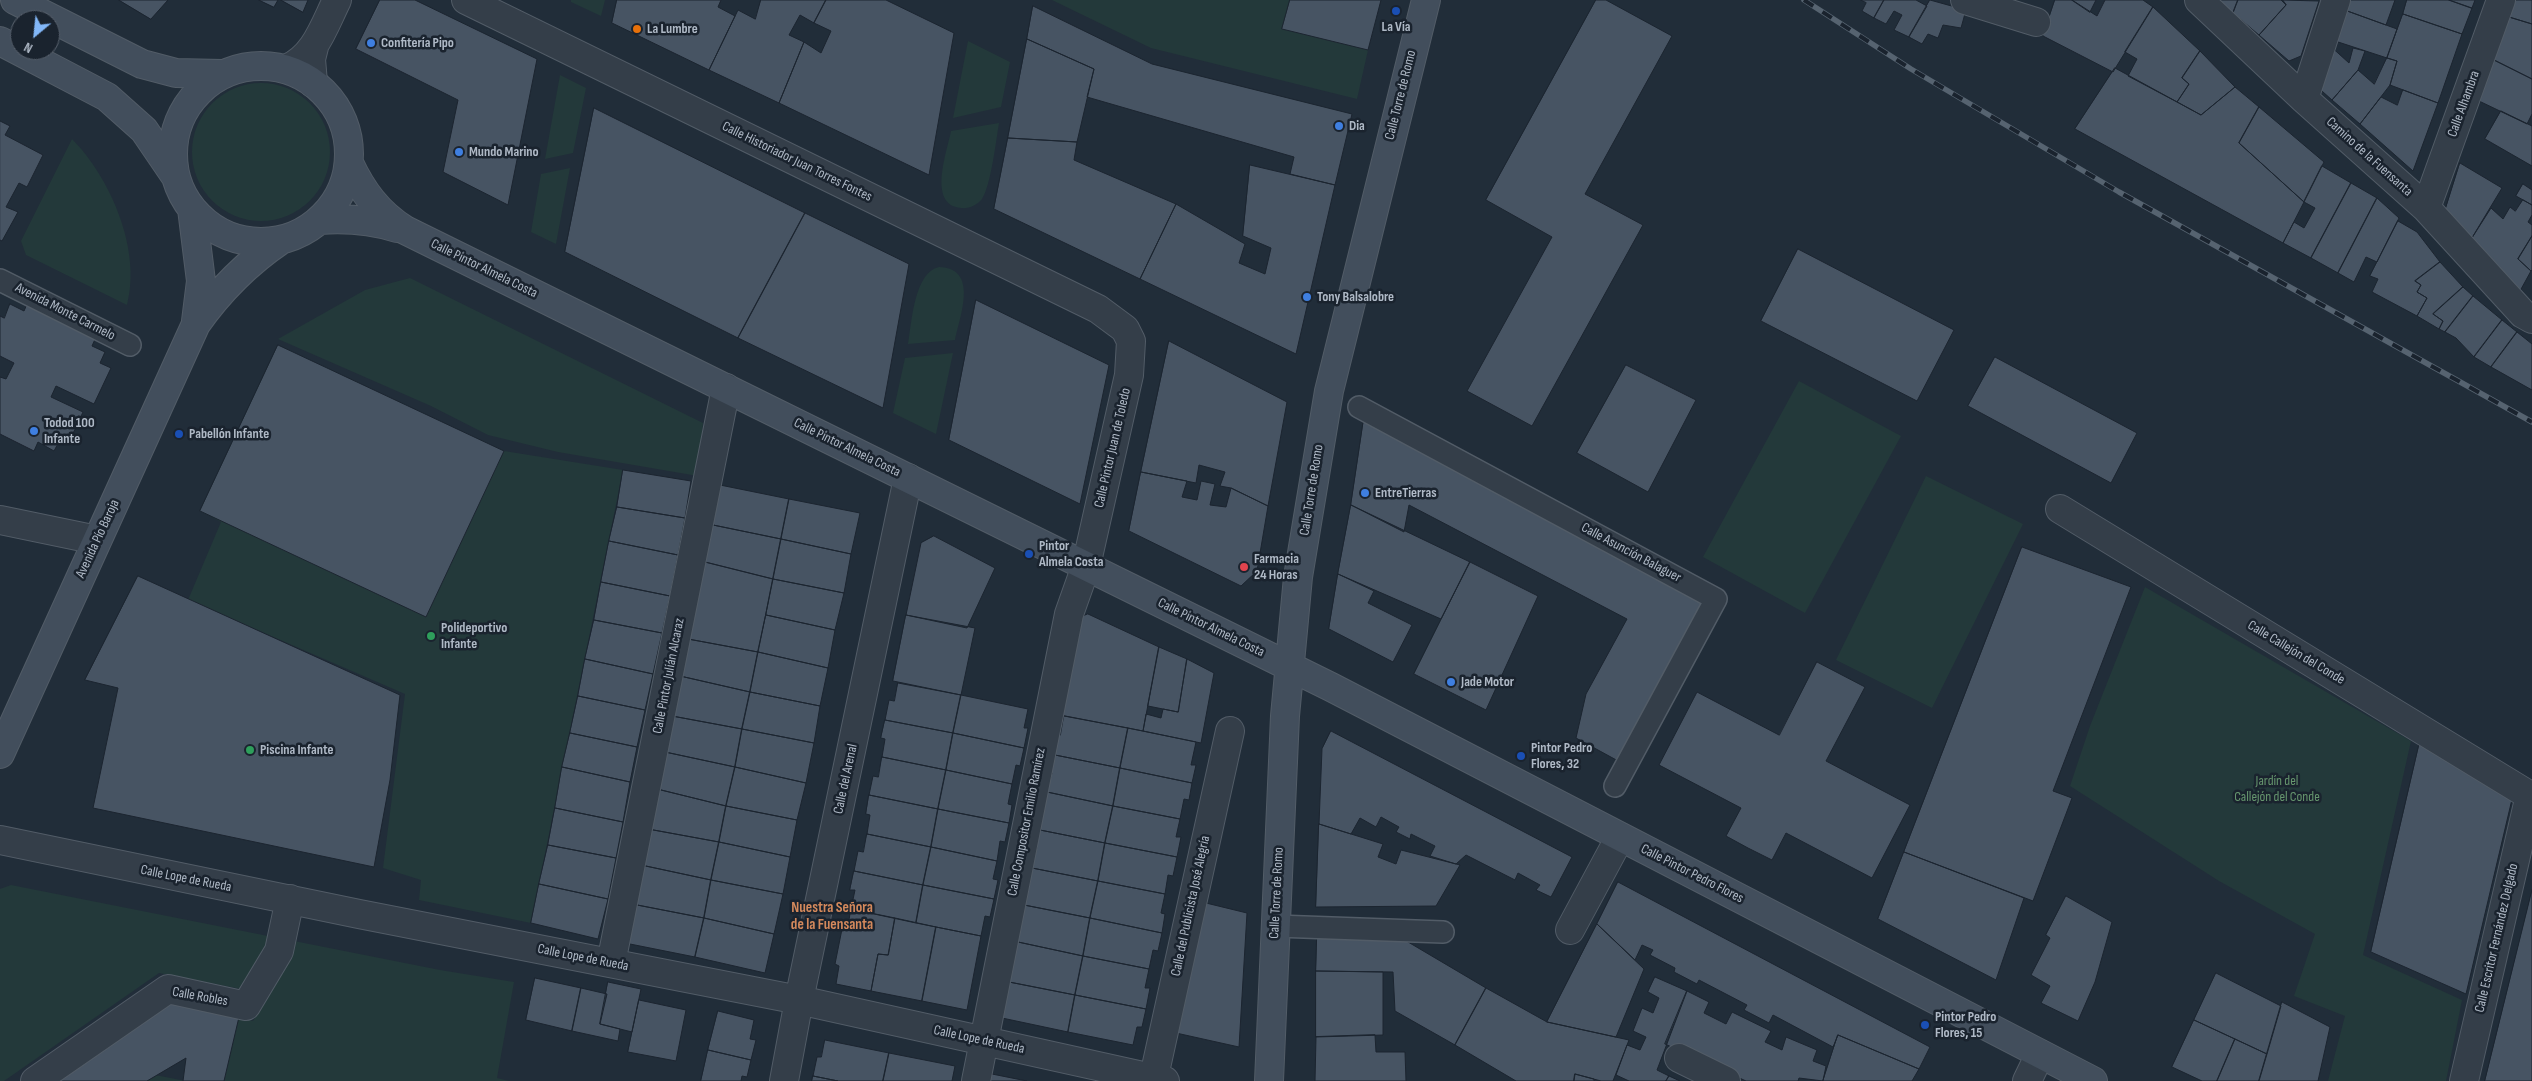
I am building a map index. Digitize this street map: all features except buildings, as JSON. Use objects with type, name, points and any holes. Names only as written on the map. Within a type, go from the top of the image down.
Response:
[{"type":"main road","points":[[15,0],[142,64],[176,72],[222,74]]},
{"type":"main road","name":"Calle Torre de Romo","points":[[1269,1081],[1285,716],[1300,569],[1329,391],[1426,0]]},
{"type":"main road","points":[[0,41],[107,97],[144,130],[175,177],[192,209],[212,228],[239,240],[267,242],[281,240],[302,232],[320,220],[329,211],[343,188],[349,163],[349,146],[340,113],[330,99],[313,83],[286,69],[264,65],[243,67],[222,74],[200,89],[183,111],[174,136],[172,149],[175,177]]},
{"type":"main road","name":"Calle Pintor Almela Costa","points":[[349,163],[358,183],[374,204],[393,222],[405,230],[1290,667]]},
{"type":"main road","name":"Avenida Pío Baroja","points":[[192,209],[201,281],[196,324]]},
{"type":"main road","name":"Calle Pintor Almela Costa","points":[[320,220],[345,218],[364,220],[405,230]]},
{"type":"main road","name":"Avenida Pío Baroja","points":[[0,754],[196,324],[212,301],[235,276],[281,240]]},
{"type":"main road","name":"Calle Pintor Pedro Flores","points":[[1290,667],[2093,1081]]},
{"type":"street","points":[[313,83],[311,59],[314,47],[337,0]]},
{"type":"street","name":"Calle Historiador Juan Torres Fontes","points":[[466,0],[1098,309],[1125,329]]},
{"type":"street","points":[[1965,0],[2036,22]]},
{"type":"street","name":"Camino de la Fuensanta","points":[[2199,0],[2304,99],[2426,208],[2529,311]]},
{"type":"street","points":[[2304,99],[2336,0]]},
{"type":"street","name":"Calle Alhambra","points":[[2426,208],[2501,0]]},
{"type":"street","points":[[286,69],[300,62],[314,47]]},
{"type":"street","name":"Avenida Monte Carmelo","points":[[0,280],[130,345]]},
{"type":"street","name":"Calle Pintor Juan de Toledo","points":[[1086,566],[1129,375],[1131,341],[1125,329]]},
{"type":"street","name":"Calle Pintor Julián Alcaraz","points":[[611,963],[726,388]]},
{"type":"street","name":"Calle Asunción Balaguer","points":[[1359,407],[1716,599],[1615,786]]},
{"type":"street","name":"Calle del Arenal","points":[[784,1081],[799,1000],[908,478]]},
{"type":"street","name":"Calle Callejón del Conde","points":[[2060,509],[2531,796]]},
{"type":"street","points":[[0,520],[97,540]]},
{"type":"street","name":"Calle Compositor Emilio Ramírez","points":[[976,1081],[1069,614],[1086,566]]},
{"type":"street","name":"Calle del Publicista José Alegría","points":[[1157,1080],[1230,731]]},
{"type":"street","name":"Calle Escritor Fernández Delgado","points":[[2464,1081],[2531,796]]},
{"type":"street","points":[[1570,930],[1620,837]]},
{"type":"street","name":"Calle Lope de Rueda","points":[[0,840],[799,1000],[1157,1080]]},
{"type":"street","name":"Calle Robles","points":[[35,1081],[168,989],[246,1006],[279,951],[290,899]]},
{"type":"street","points":[[1276,926],[1443,932]]},
{"type":"street","points":[[2027,1081],[2040,1054]]},
{"type":"street","points":[[1679,1058],[1726,1081]]},
{"type":"green space","points":[[571,0],[605,0],[601,16],[571,2]]},
{"type":"green space","points":[[1052,0],[1290,0],[1283,29],[1368,50],[1357,99],[1151,48]]},
{"type":"green space","points":[[968,41],[1010,62],[1001,107],[953,118]]},
{"type":"green space","points":[[560,75],[586,88],[573,153],[545,159]]},
{"type":"green space","points":[[261,83],[287,88],[310,103],[325,126],[330,152],[325,178],[310,201],[287,216],[261,221],[235,216],[212,201],[197,178],[192,152],[197,126],[212,103],[235,88]]},
{"type":"green space","points":[[999,123],[991,174],[982,199],[975,205],[967,208],[951,205],[945,198],[942,188],[942,176],[951,131]]},
{"type":"green space","points":[[72,139],[99,173],[119,216],[126,238],[130,261],[131,284],[127,305],[26,255],[21,241]]},
{"type":"green space","points":[[570,168],[556,244],[531,232],[541,174]]},
{"type":"green space","points":[[939,267],[951,269],[959,275],[963,284],[963,307],[955,340],[908,344],[919,288],[924,278],[931,271]]},
{"type":"green space","points":[[410,278],[703,423],[698,476],[558,452],[488,435],[431,406],[278,339],[365,290]]},
{"type":"green space","name":"Polideportivo Infante","points":[[278,345],[504,451],[623,470],[531,923],[419,900],[421,880],[383,868],[405,694],[188,600],[221,522],[200,511]]},
{"type":"green space","points":[[953,353],[936,434],[893,413],[905,358]]},
{"type":"green space","points":[[1799,381],[1901,436],[1805,613],[1703,557]]},
{"type":"green space","points":[[1926,476],[2023,524],[1932,708],[1836,660]]},
{"type":"green space","name":"Jardín del Callejón del Conde","points":[[2145,587],[2411,741],[2363,955],[2462,1000],[2446,1081],[2328,1081],[2345,1016],[2294,996],[2315,934],[2219,881],[2070,786],[2090,726]]},
{"type":"green space","points":[[11,885],[268,936],[264,951],[241,989],[159,973],[4,1081],[0,1081],[0,889]]},
{"type":"green space","points":[[294,941],[440,970],[514,982],[497,1078],[509,1081],[224,1081],[239,1017],[253,1021],[291,957]]},
{"type":"green space","points":[[155,1075],[186,1081],[147,1081]]},
{"type":"railway","points":[[1804,0],[1911,69],[2119,192],[2532,422]]},
{"type":"place","name":"La Vía","points":[[1396,11]]},
{"type":"place","name":"La Lumbre","points":[[637,29]]},
{"type":"place","name":"Confitería Pipo","points":[[371,43]]},
{"type":"place","name":"Dia","points":[[1339,126]]},
{"type":"place","name":"Mundo Marino","points":[[459,152]]},
{"type":"place","name":"Tony Balsalobre","points":[[1307,297]]},
{"type":"place","name":"Todod 100 Infante","points":[[34,431]]},
{"type":"place","name":"Pabellón Infante","points":[[179,434]]},
{"type":"place","name":"EntreTierras","points":[[1365,493]]},
{"type":"place","name":"Pintor Almela Costa","points":[[1029,554]]},
{"type":"place","name":"Farmacia 24 Horas","points":[[1244,567]]},
{"type":"place","name":"Polideportivo Infante","points":[[431,636]]},
{"type":"place","name":"Jade Motor","points":[[1451,682]]},
{"type":"place","name":"Piscina Infante","points":[[250,750]]},
{"type":"place","name":"Pintor Pedro Flores, 32","points":[[1521,756]]},
{"type":"place","name":"Pintor Pedro Flores, 15","points":[[1925,1025]]},
{"type":"district","name":"Nuestra Señora de la Fuensanta","points":[[832,916]]}]
